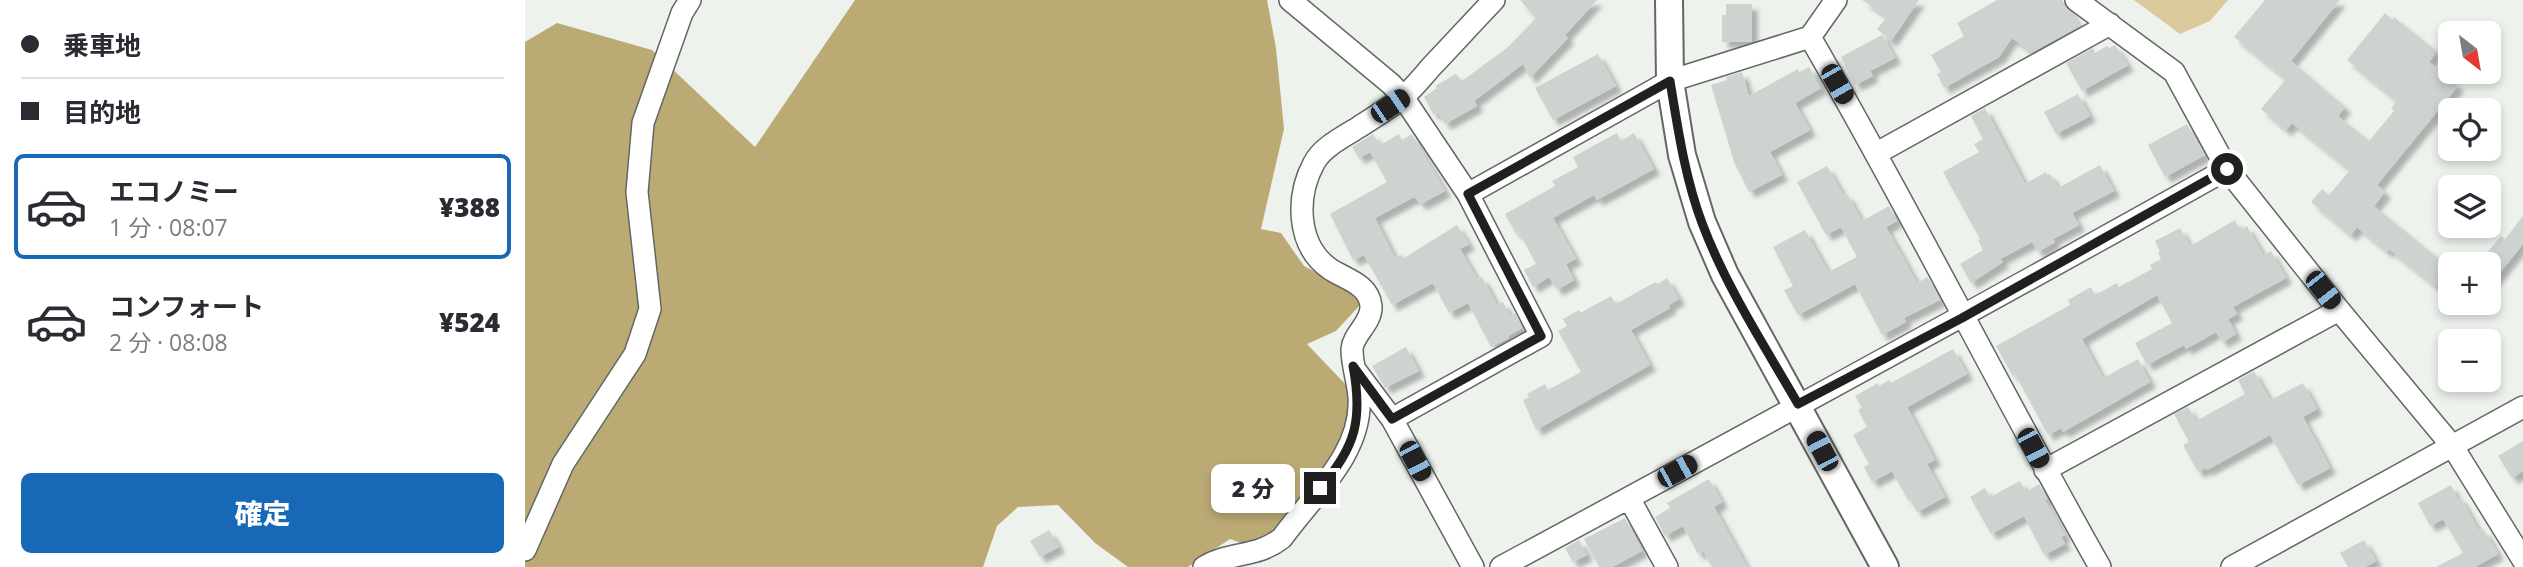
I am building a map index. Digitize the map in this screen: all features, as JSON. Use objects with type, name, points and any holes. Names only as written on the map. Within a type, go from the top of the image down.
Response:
[{"type":"street","points":[[525,550],[563,464],[635,354],[650,309],[637,192],[643,123],[682,13],[691,0]]},
{"type":"street","points":[[1290,0],[1403,97],[1468,194],[1541,336],[1392,419]]},
{"type":"street","points":[[1204,567],[1219,558],[1255,553],[1271,547],[1282,538],[1350,445],[1357,422],[1359,397],[1352,346],[1367,321],[1371,307],[1367,295],[1357,284],[1328,268],[1315,256],[1301,218],[1304,186],[1315,160],[1334,143],[1403,97],[1494,0]]},
{"type":"street","points":[[1669,0],[1670,81],[1682,155],[1702,222],[1725,275],[1885,567]]},
{"type":"street","points":[[1468,194],[1670,81],[1810,37],[1836,0]]},
{"type":"street","points":[[2076,0],[2174,72],[2227,169],[2453,447],[2523,560]]},
{"type":"street","points":[[1877,153],[2110,24]]},
{"type":"street","points":[[1810,37],[1877,153],[1962,318],[2100,567]]},
{"type":"street","points":[[1501,567],[1798,404],[1962,318],[2227,169]]},
{"type":"street","points":[[2045,470],[2339,310]]},
{"type":"street","points":[[1353,366],[1392,419],[1473,567]]},
{"type":"street","points":[[2232,567],[2523,407]]},
{"type":"street","points":[[1629,498],[1667,567]]},
{"type":"shaded area","points":[[855,0],[1267,0],[1276,48],[1284,129],[1261,229],[1281,233],[1304,266],[1351,290],[1360,305],[1336,331],[1307,344],[1348,387],[1348,424],[1334,462],[1282,527],[1252,547],[1230,539],[1188,567],[1128,567],[1095,543],[1058,505],[1018,507],[997,526],[983,567],[525,567],[525,42],[557,23],[652,50],[755,147]]},
{"type":"shaded area","points":[[2134,0],[2228,0],[2210,21],[2180,34]]},
{"type":"building","points":[[1520,0],[1597,0],[1565,35],[1568,38],[1530,78],[1523,64],[1474,101],[1477,106],[1445,124],[1438,112],[1434,115],[1424,97],[1437,88],[1435,86],[1456,74],[1462,81],[1508,47],[1536,18]]},
{"type":"building","points":[[1862,0],[1919,0],[1891,41],[1877,29],[1887,17]]},
{"type":"building","points":[[1997,0],[2062,0],[2080,26],[2032,52],[2012,38],[1999,57],[1944,88],[1937,74],[1941,72],[1931,55],[1964,36],[1957,23]]},
{"type":"building","points":[[2265,0],[2340,0],[2291,61],[2345,107],[2338,116],[2369,141],[2394,111],[2391,108],[2397,101],[2347,60],[2385,13],[2393,20],[2394,17],[2435,50],[2429,62],[2438,69],[2438,84],[2458,86],[2448,98],[2438,98],[2438,110],[2377,185],[2385,192],[2374,206],[2438,258],[2436,287],[2357,227],[2351,235],[2311,202],[2322,189],[2329,195],[2350,170],[2292,123],[2286,130],[2261,109],[2286,79],[2234,37]]},
{"type":"building","points":[[1726,4],[1752,4],[1752,42],[1722,42],[1722,15],[1726,15]]},
{"type":"building","points":[[1882,35],[1895,58],[1870,71],[1873,76],[1855,85],[1841,57]]},
{"type":"building","points":[[2115,45],[2128,65],[2082,91],[2066,63],[2093,48],[2095,53]]},
{"type":"building","points":[[1598,54],[1616,86],[1553,120],[1535,88]]},
{"type":"building","points":[[1809,67],[1821,88],[1795,103],[1810,130],[1770,152],[1782,175],[1749,192],[1734,162],[1711,85],[1742,72],[1749,96],[1798,69],[1799,72]]},
{"type":"building","points":[[2078,94],[2090,116],[2056,134],[2044,112]]},
{"type":"building","points":[[1985,108],[2025,184],[2046,172],[2058,188],[2100,165],[2114,191],[2072,213],[2079,225],[2053,239],[2055,242],[2038,252],[2032,242],[2000,259],[2003,262],[1971,283],[1960,264],[1983,250],[1978,240],[1980,239],[1943,172],[1979,152],[1974,144],[1983,139],[1971,116]]},
{"type":"building","points":[[2187,124],[2205,155],[2165,177],[2148,145]]},
{"type":"building","points":[[1617,133],[1621,141],[1634,133],[1654,169],[1597,200],[1594,195],[1553,218],[1576,259],[1566,264],[1574,280],[1557,290],[1549,277],[1533,287],[1524,270],[1536,264],[1519,232],[1516,234],[1505,214],[1555,186],[1552,181],[1578,167],[1573,157]]},
{"type":"building","points":[[1373,134],[1380,145],[1399,134],[1402,140],[1412,134],[1445,191],[1421,204],[1414,197],[1375,218],[1395,258],[1402,255],[1404,258],[1457,225],[1469,244],[1460,249],[1477,279],[1482,277],[1497,305],[1503,302],[1510,316],[1515,313],[1522,328],[1508,336],[1509,338],[1491,347],[1468,303],[1449,313],[1433,283],[1392,305],[1364,255],[1353,260],[1330,214],[1387,182],[1370,152],[1359,158],[1352,147]]},
{"type":"building","points":[[1827,166],[1862,221],[1889,206],[1897,221],[1886,227],[1917,283],[1928,277],[1940,300],[1904,318],[1906,322],[1882,335],[1855,284],[1798,315],[1784,290],[1793,286],[1773,247],[1805,230],[1828,272],[1857,257],[1841,227],[1826,235],[1797,182]]},
{"type":"building","points":[[2523,216],[2523,244],[2501,271],[2501,252],[2488,252],[2501,236],[2505,239]]},
{"type":"building","points":[[2235,220],[2240,230],[2247,226],[2263,255],[2271,251],[2286,278],[2233,307],[2237,314],[2228,319],[2236,334],[2222,342],[2216,332],[2186,349],[2184,345],[2147,365],[2135,343],[2172,323],[2157,295],[2082,339],[2103,378],[2138,359],[2150,382],[2063,432],[2061,428],[2048,435],[2015,374],[2013,376],[1996,346],[2070,305],[2068,300],[2091,287],[2095,295],[2117,283],[2119,287],[2152,269],[2150,265],[2161,259],[2155,241],[2180,228],[2190,246]]},
{"type":"building","points":[[1667,278],[1679,299],[1669,305],[1670,308],[1631,330],[1650,365],[1536,430],[1523,400],[1529,397],[1527,394],[1545,384],[1548,390],[1581,372],[1558,331],[1567,326],[1563,319],[1611,296],[1616,304]]},
{"type":"building","points":[[1406,347],[1419,371],[1385,388],[1372,366]]},
{"type":"building","points":[[1953,349],[1967,374],[1907,407],[1935,460],[1927,464],[1945,497],[1917,512],[1892,471],[1872,482],[1864,467],[1869,464],[1853,435],[1867,427],[1858,410],[1862,408],[1855,396],[1878,383],[1879,386],[1889,380],[1891,383]]},
{"type":"building","points":[[2254,371],[2270,400],[2303,383],[2317,409],[2303,417],[2330,468],[2298,485],[2270,435],[2207,470],[2206,468],[2198,472],[2183,445],[2189,442],[2174,414],[2188,407],[2196,421],[2245,394],[2238,380]]},
{"type":"building","points":[[2523,441],[2523,471],[2512,478],[2498,456]]},
{"type":"building","points":[[1709,479],[1722,502],[1714,507],[1747,567],[1712,567],[1703,551],[1698,554],[1683,526],[1665,536],[1655,517],[1670,508],[1667,503]]},
{"type":"building","points":[[2020,481],[2026,492],[2039,484],[2065,535],[2061,537],[2065,544],[2044,555],[2024,516],[1991,534],[1970,497],[1985,488],[1990,497]]},
{"type":"building","points":[[2451,485],[2479,531],[2484,530],[2498,554],[2475,567],[2436,567],[2463,553],[2443,519],[2430,526],[2418,503]]},
{"type":"building","points":[[1625,518],[1642,551],[1612,567],[1599,567],[1584,539]]},
{"type":"building","points":[[1049,530],[1059,547],[1040,557],[1030,541]]},
{"type":"building","points":[[1579,540],[1587,555],[1573,562],[1565,548]]},
{"type":"building","points":[[2364,540],[2376,561],[2365,567],[2348,567],[2340,553]]},
{"type":"route","points":[[1320,488],[1350,445],[1357,422],[1359,397],[1353,366],[1392,419],[1541,336],[1468,194],[1670,81],[1682,155],[1702,222],[1725,275],[1798,404],[1962,318],[2227,169]]}]
